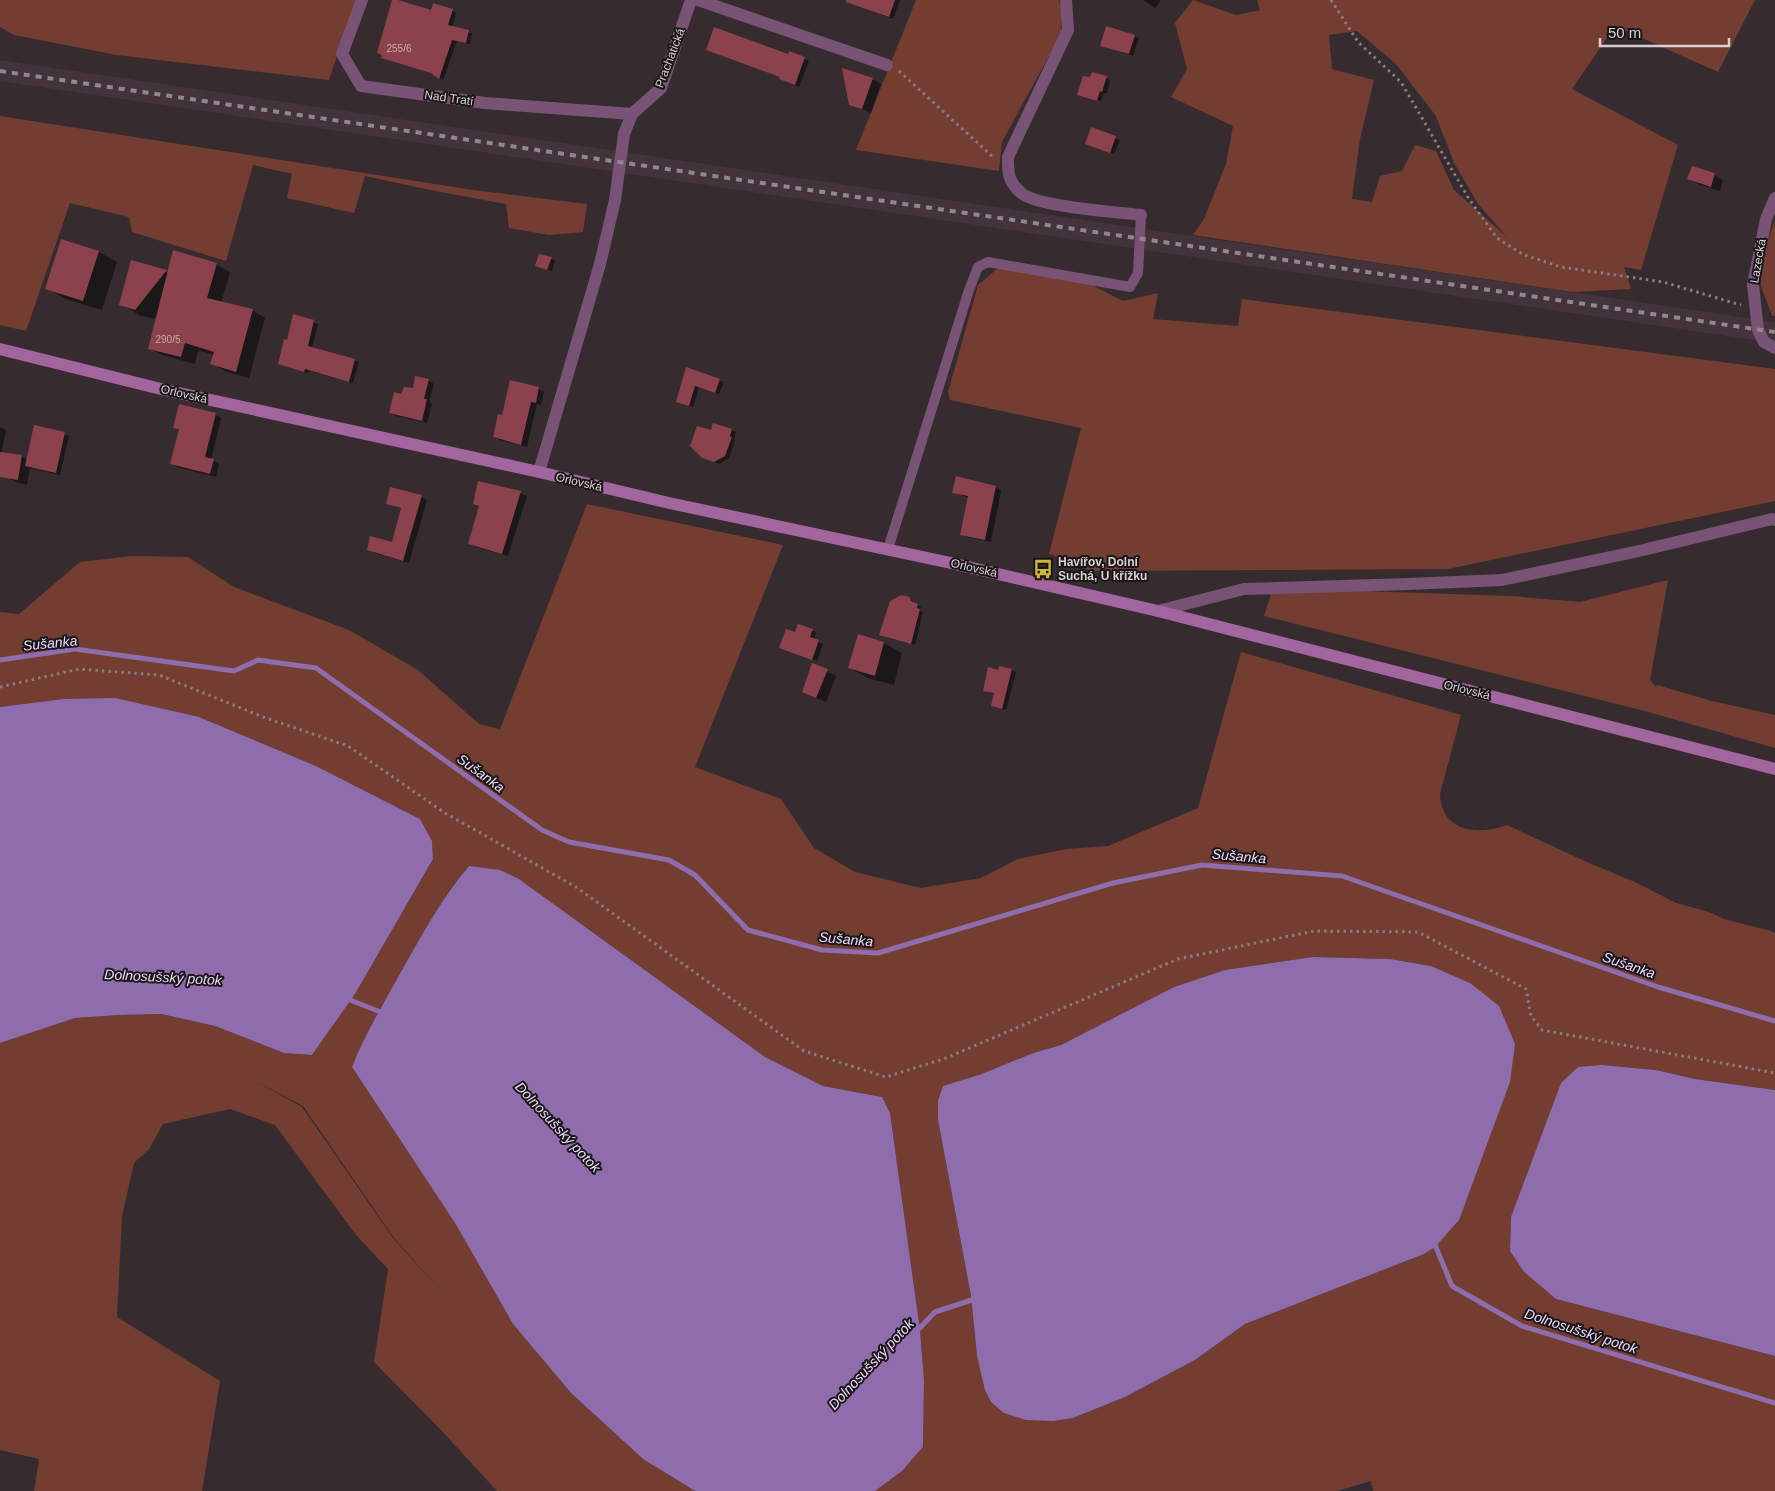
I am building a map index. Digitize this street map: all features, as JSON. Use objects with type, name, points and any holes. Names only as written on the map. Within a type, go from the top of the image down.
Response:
[{"type":"main road","name":"Orlovská","points":[[0,349],[164,390],[539,472],[669,503],[888,549],[1158,611],[1775,769]]},
{"type":"street","name":"Nad Tratí","points":[[362,0],[342,54],[361,86],[485,103],[632,114]]},
{"type":"street","name":"Prachatická","points":[[539,472],[600,264],[615,200],[624,134],[632,114],[661,88],[691,0]]},
{"type":"street","points":[[698,0],[887,66]]},
{"type":"street","points":[[1066,0],[1068,30],[1008,157],[1008,176],[1021,194],[1048,204],[1141,215]]},
{"type":"street","name":"Lazecká","points":[[1775,198],[1766,219],[1753,285],[1760,336],[1764,342],[1775,348]]},
{"type":"street","name":"Orlovská","points":[[1158,611],[1244,589],[1502,580],[1639,551],[1772,519],[1775,520]]},
{"type":"lane","points":[[888,549],[969,290],[978,267],[988,262],[1130,287],[1138,273],[1141,215]]},
{"type":"path","points":[[1331,0],[1358,42],[1401,82],[1469,199],[1497,238],[1522,254],[1561,267],[1663,282],[1756,309]]},
{"type":"path","points":[[887,66],[896,69],[1008,171]]},
{"type":"path","points":[[0,688],[79,669],[159,675],[263,717],[348,746],[445,813],[576,887],[804,1050],[886,1077],[946,1058],[1178,959],[1314,931],[1418,932],[1526,989],[1532,1016],[1542,1030],[1775,1073]]},
{"type":"shaded area","points":[[0,0],[356,0],[329,80],[117,55],[14,35],[0,27]]},
{"type":"shaded area","points":[[916,0],[1059,0],[1062,9],[1061,34],[1002,142],[999,171],[856,150]]},
{"type":"shaded area","points":[[1193,0],[1236,15],[1260,10],[1257,0],[1755,0],[1718,72],[1615,26],[1572,89],[1678,145],[1641,270],[1624,267],[1631,289],[1573,292],[1193,235],[1204,219],[1226,164],[1233,126],[1171,97],[1187,69],[1175,23]],"holes":[[[1357,31],[1396,64],[1436,116],[1454,163],[1478,204],[1507,237],[1454,190],[1436,151],[1415,145],[1402,171],[1380,176],[1372,202],[1352,199],[1360,139],[1374,80],[1332,69],[1329,35]]]},
{"type":"shaded area","points":[[0,60],[1775,322],[1775,343],[0,81]]},
{"type":"shaded area","points":[[0,116],[473,190],[587,204],[583,232],[549,235],[509,228],[506,204],[365,176],[354,213],[287,198],[292,174],[253,165],[226,261],[132,232],[129,217],[70,203],[26,331],[0,325]]},
{"type":"shaded area","points":[[1775,220],[1775,316],[1772,316],[1761,286],[1761,262]]},
{"type":"shaded area","points":[[998,268],[1076,277],[1123,301],[1158,293],[1153,319],[1238,326],[1242,299],[1775,369],[1775,501],[1448,569],[1092,571],[1049,554],[1081,428],[950,400],[948,392],[978,285]]},
{"type":"shaded area","points":[[587,504],[783,545],[695,767],[781,799],[814,848],[855,872],[921,888],[981,878],[1018,859],[1066,849],[1108,846],[1198,808],[1241,652],[1461,715],[1440,794],[1442,807],[1454,823],[1463,828],[1473,830],[1484,830],[1507,825],[1635,882],[1676,903],[1775,933],[1775,1090],[1695,1079],[1656,1070],[1602,1065],[1511,1217],[1510,1251],[1524,1272],[1556,1299],[1775,1356],[1775,1491],[1373,1491],[1371,1481],[1337,1491],[875,1491],[902,1471],[923,1447],[924,1380],[920,1330],[890,1113],[882,1097],[823,1086],[765,1057],[519,879],[469,866],[439,906],[422,935],[373,1022],[352,1067],[455,1223],[513,1324],[571,1393],[643,1459],[695,1491],[497,1491],[374,1362],[388,1269],[356,1235],[275,1125],[230,1109],[163,1124],[149,1149],[134,1163],[122,1216],[117,1317],[220,1381],[202,1491],[34,1491],[39,1459],[0,1450],[0,1043],[75,1018],[161,1014],[215,1026],[284,1053],[312,1055],[355,994],[433,859],[432,841],[420,819],[316,766],[199,717],[63,699],[0,707],[0,612],[19,614],[80,562],[132,556],[188,557],[234,587],[349,630],[418,670],[479,724],[500,729]],"holes":[[[1313,957],[1390,959],[1431,966],[1470,983],[1435,1247],[1424,1254],[1245,1324],[1195,1360],[1125,1397],[1073,1418],[1054,1421],[977,1356],[971,1296],[938,1120],[979,1075],[1033,1053],[1061,1045],[1174,987],[1225,970]],[[255,1081],[303,1106],[394,1238],[450,1301],[393,1238],[302,1107]]]},
{"type":"shaded area","points":[[1668,580],[1650,680],[1656,687],[1657,685],[1712,701],[1775,715],[1775,748],[1645,711],[1264,616],[1273,588],[1511,596],[1580,602]]},
{"type":"water","points":[[115,698],[199,717],[316,766],[420,819],[432,841],[433,859],[355,994],[312,1055],[284,1053],[215,1026],[161,1014],[75,1018],[0,1043],[0,707],[63,699]]},
{"type":"water","points":[[469,866],[500,870],[519,879],[765,1057],[823,1086],[882,1097],[890,1113],[920,1330],[924,1380],[923,1447],[902,1471],[875,1491],[695,1491],[643,1459],[571,1393],[513,1324],[455,1223],[352,1067],[373,1022],[422,935],[439,906]]},
{"type":"water","points":[[1313,957],[1390,959],[1431,966],[1470,983],[1499,1006],[1515,1044],[1510,1082],[1459,1220],[1435,1247],[1424,1254],[1245,1324],[1195,1360],[1125,1397],[1073,1418],[1054,1421],[1026,1420],[1004,1413],[991,1402],[985,1390],[977,1356],[971,1296],[938,1120],[938,1101],[943,1086],[979,1075],[1033,1053],[1061,1045],[1174,987],[1225,970]]},
{"type":"water","points":[[1602,1065],[1656,1070],[1695,1079],[1775,1090],[1775,1356],[1556,1299],[1524,1272],[1510,1251],[1511,1217],[1561,1083],[1578,1067]]},
{"type":"building","points":[[392,0],[431,10],[433,3],[453,9],[448,25],[469,30],[466,43],[452,40],[439,79],[431,73],[381,58],[382,55],[377,53]]},
{"type":"building","points":[[846,0],[895,0],[889,17],[846,2]]},
{"type":"building","points":[[1106,26],[1135,35],[1129,54],[1100,46]]},
{"type":"building","points":[[714,27],[788,54],[789,51],[805,57],[795,85],[779,79],[780,77],[706,50]]},
{"type":"building","points":[[842,68],[873,78],[862,109],[849,105]]},
{"type":"building","points":[[1092,72],[1107,76],[1097,101],[1077,95],[1083,76],[1090,77]]},
{"type":"building","points":[[1091,127],[1116,136],[1110,153],[1085,144]]},
{"type":"building","points":[[1692,166],[1715,173],[1711,187],[1687,179]]},
{"type":"building","points":[[61,239],[99,251],[83,301],[45,289]]},
{"type":"building","points":[[173,250],[217,263],[207,298],[253,309],[236,372],[210,364],[214,352],[185,343],[181,357],[148,349]]},
{"type":"building","points":[[539,254],[552,257],[547,270],[535,266]]},
{"type":"building","points":[[131,260],[167,270],[135,310],[119,305]]},
{"type":"building","points":[[293,314],[314,320],[308,346],[355,359],[349,382],[305,369],[304,372],[278,364],[284,339],[287,340]]},
{"type":"building","points":[[686,367],[720,379],[715,393],[695,386],[689,406],[676,402]]},
{"type":"building","points":[[415,376],[429,379],[424,399],[427,399],[422,421],[389,413],[394,392],[401,394],[404,387],[413,388]]},
{"type":"building","points":[[510,380],[539,387],[536,403],[531,402],[521,445],[493,437],[498,414],[502,415]]},
{"type":"building","points":[[179,404],[216,413],[205,457],[214,459],[210,474],[170,464],[179,429],[173,428]]},
{"type":"building","points":[[713,423],[732,429],[730,436],[732,437],[725,456],[714,462],[702,458],[690,446],[697,426],[711,430]]},
{"type":"building","points":[[34,425],[65,432],[56,473],[25,466]]},
{"type":"building","points":[[0,452],[22,455],[18,480],[0,477]]},
{"type":"building","points":[[956,476],[996,486],[985,540],[960,535],[968,496],[952,493]]},
{"type":"building","points":[[478,481],[521,491],[502,554],[468,544],[479,506],[473,504]]},
{"type":"building","points":[[390,487],[422,495],[403,561],[367,550],[370,536],[392,542],[401,508],[386,504]]},
{"type":"building","points":[[901,595],[909,597],[911,601],[918,604],[917,608],[920,609],[911,644],[879,635],[890,601]]},
{"type":"building","points":[[798,624],[813,629],[810,637],[819,640],[812,660],[779,648],[786,629],[795,632]]},
{"type":"building","points":[[858,634],[884,642],[875,676],[848,668]]},
{"type":"building","points":[[812,663],[828,669],[816,698],[802,692]]},
{"type":"building","points":[[999,666],[1012,669],[1002,709],[991,706],[994,693],[983,691],[988,667],[998,670]]},
{"type":"waterway","name":"Sušanka","points":[[0,660],[75,649],[234,671],[258,660],[316,668],[542,830],[569,842],[669,860],[695,875],[748,930],[822,950],[878,953],[1113,883],[1202,865],[1342,876],[1658,987],[1775,1021]]},
{"type":"waterway","name":"Dolnosušský potok","points":[[345,998],[383,1013]]},
{"type":"waterway","name":"Dolnosušský potok","points":[[1433,1240],[1452,1286],[1522,1326],[1775,1403]]},
{"type":"waterway","name":"Dolnosušský potok","points":[[915,1333],[935,1312],[978,1298]]},
{"type":"railway","points":[[0,71],[1775,332]]},
{"type":"place","name":"Havířov, Dolní Suchá, U křížku","points":[[1043,569]]}]
